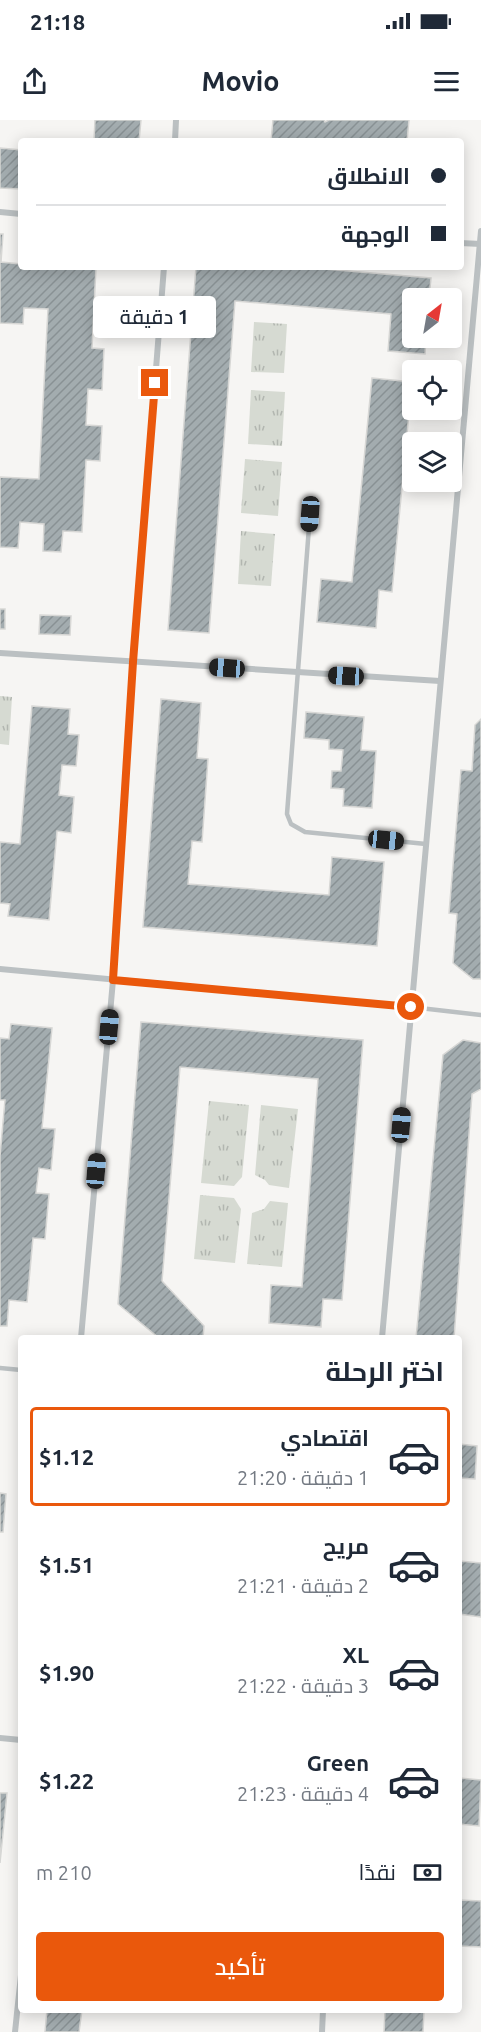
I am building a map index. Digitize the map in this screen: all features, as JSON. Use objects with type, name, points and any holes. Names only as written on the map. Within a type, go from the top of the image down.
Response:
[{"type":"street","points":[[175,138],[176,120]]},
{"type":"street","points":[[0,212],[18,214]]},
{"type":"street","points":[[382,1335],[481,231]]},
{"type":"street","points":[[464,243],[481,244]]},
{"type":"street","points":[[81,1335],[113,980],[133,662],[164,270]]},
{"type":"street","points":[[0,653],[440,681]]},
{"type":"street","points":[[0,969],[411,1007]]},
{"type":"street","points":[[0,1738],[18,1740]]},
{"type":"street","points":[[15,2032],[18,2004]]},
{"type":"street","points":[[322,2032],[324,2013]]},
{"type":"lane","points":[[310,514],[287,814],[291,824],[305,832],[426,844]]},
{"type":"lane","points":[[411,1007],[481,1015]]},
{"type":"lane","points":[[0,1368],[18,1371]]},
{"type":"green space","points":[[254,322],[287,324],[284,373],[251,372]]},
{"type":"green space","points":[[251,390],[285,392],[282,446],[248,444]]},
{"type":"green space","points":[[245,459],[282,462],[278,516],[241,513]]},
{"type":"green space","points":[[241,531],[275,534],[271,586],[238,584]]},
{"type":"green space","points":[[0,696],[12,697],[9,745],[0,744]]},
{"type":"green space","points":[[209,1101],[249,1105],[242,1177],[234,1186],[201,1183]]},
{"type":"green space","points":[[261,1105],[298,1109],[289,1188],[269,1185],[255,1175]]},
{"type":"green space","points":[[200,1195],[234,1198],[241,1209],[235,1263],[194,1259]]},
{"type":"green space","points":[[270,1201],[288,1203],[282,1267],[247,1264],[252,1213],[264,1209]]},
{"type":"building","points":[[95,120],[141,120],[139,138],[94,138]]},
{"type":"building","points":[[273,120],[324,120],[325,122],[329,120],[409,120],[407,138],[271,138]]},
{"type":"building","points":[[0,148],[18,150],[18,189],[0,188]]},
{"type":"building","points":[[0,234],[3,234],[1,262],[18,264],[18,270],[96,270],[92,348],[104,349],[102,390],[88,389],[86,425],[102,426],[100,461],[86,460],[82,532],[63,531],[61,552],[43,551],[44,524],[20,522],[18,548],[0,547],[0,477],[39,479],[48,309],[24,308],[23,324],[0,323]]},
{"type":"building","points":[[196,270],[336,270],[431,278],[430,288],[402,288],[402,348],[425,348],[425,354],[388,351],[391,314],[235,301],[209,633],[168,630]]},
{"type":"building","points":[[372,378],[402,381],[402,420],[408,420],[407,432],[402,432],[402,487],[392,592],[379,590],[376,628],[317,622],[321,579],[352,582]]},
{"type":"building","points":[[0,609],[5,609],[5,629],[0,629]]},
{"type":"building","points":[[40,615],[71,616],[70,635],[39,634]]},
{"type":"building","points":[[161,699],[201,703],[197,758],[208,759],[202,842],[192,841],[188,884],[329,895],[332,857],[384,862],[377,946],[143,927]]},
{"type":"building","points":[[32,706],[70,709],[68,734],[79,735],[76,766],[62,765],[59,795],[74,797],[71,833],[57,831],[49,920],[8,916],[10,904],[0,903],[0,842],[20,844]]},
{"type":"building","points":[[306,712],[364,717],[361,750],[376,751],[372,808],[343,806],[344,789],[331,788],[332,771],[341,771],[343,750],[329,749],[329,740],[304,738]]},
{"type":"building","points":[[481,719],[481,979],[473,979],[453,963],[457,914],[449,913],[461,770],[472,771],[475,725]]},
{"type":"building","points":[[141,1022],[363,1040],[342,1300],[323,1299],[321,1327],[269,1323],[271,1285],[302,1287],[318,1079],[180,1067],[162,1281],[204,1326],[203,1335],[155,1335],[118,1304]]},
{"type":"building","points":[[11,1024],[52,1028],[42,1128],[55,1129],[51,1170],[39,1168],[36,1193],[49,1194],[45,1239],[33,1238],[27,1302],[9,1300],[7,1326],[0,1326],[0,1156],[5,1100],[0,1100],[0,1038],[9,1039]]},
{"type":"building","points":[[463,1040],[481,1043],[481,1089],[472,1094],[454,1335],[416,1335],[443,1055]]},
{"type":"building","points":[[462,1444],[477,1446],[475,1479],[462,1478]]},
{"type":"building","points":[[0,1493],[6,1494],[3,1532],[0,1532]]},
{"type":"building","points":[[462,1561],[481,1563],[481,1617],[462,1614]]},
{"type":"building","points":[[462,1778],[481,1780],[479,1826],[462,1824]]},
{"type":"building","points":[[0,1793],[7,1793],[0,1863]]},
{"type":"building","points":[[462,1900],[481,1901],[481,1947],[462,1946]]},
{"type":"building","points":[[47,2013],[82,2013],[79,2032],[45,2032]]},
{"type":"building","points":[[385,2013],[424,2013],[423,2032],[384,2032]]},
{"type":"route","points":[[155,383],[133,662],[113,980],[411,1007]]}]
